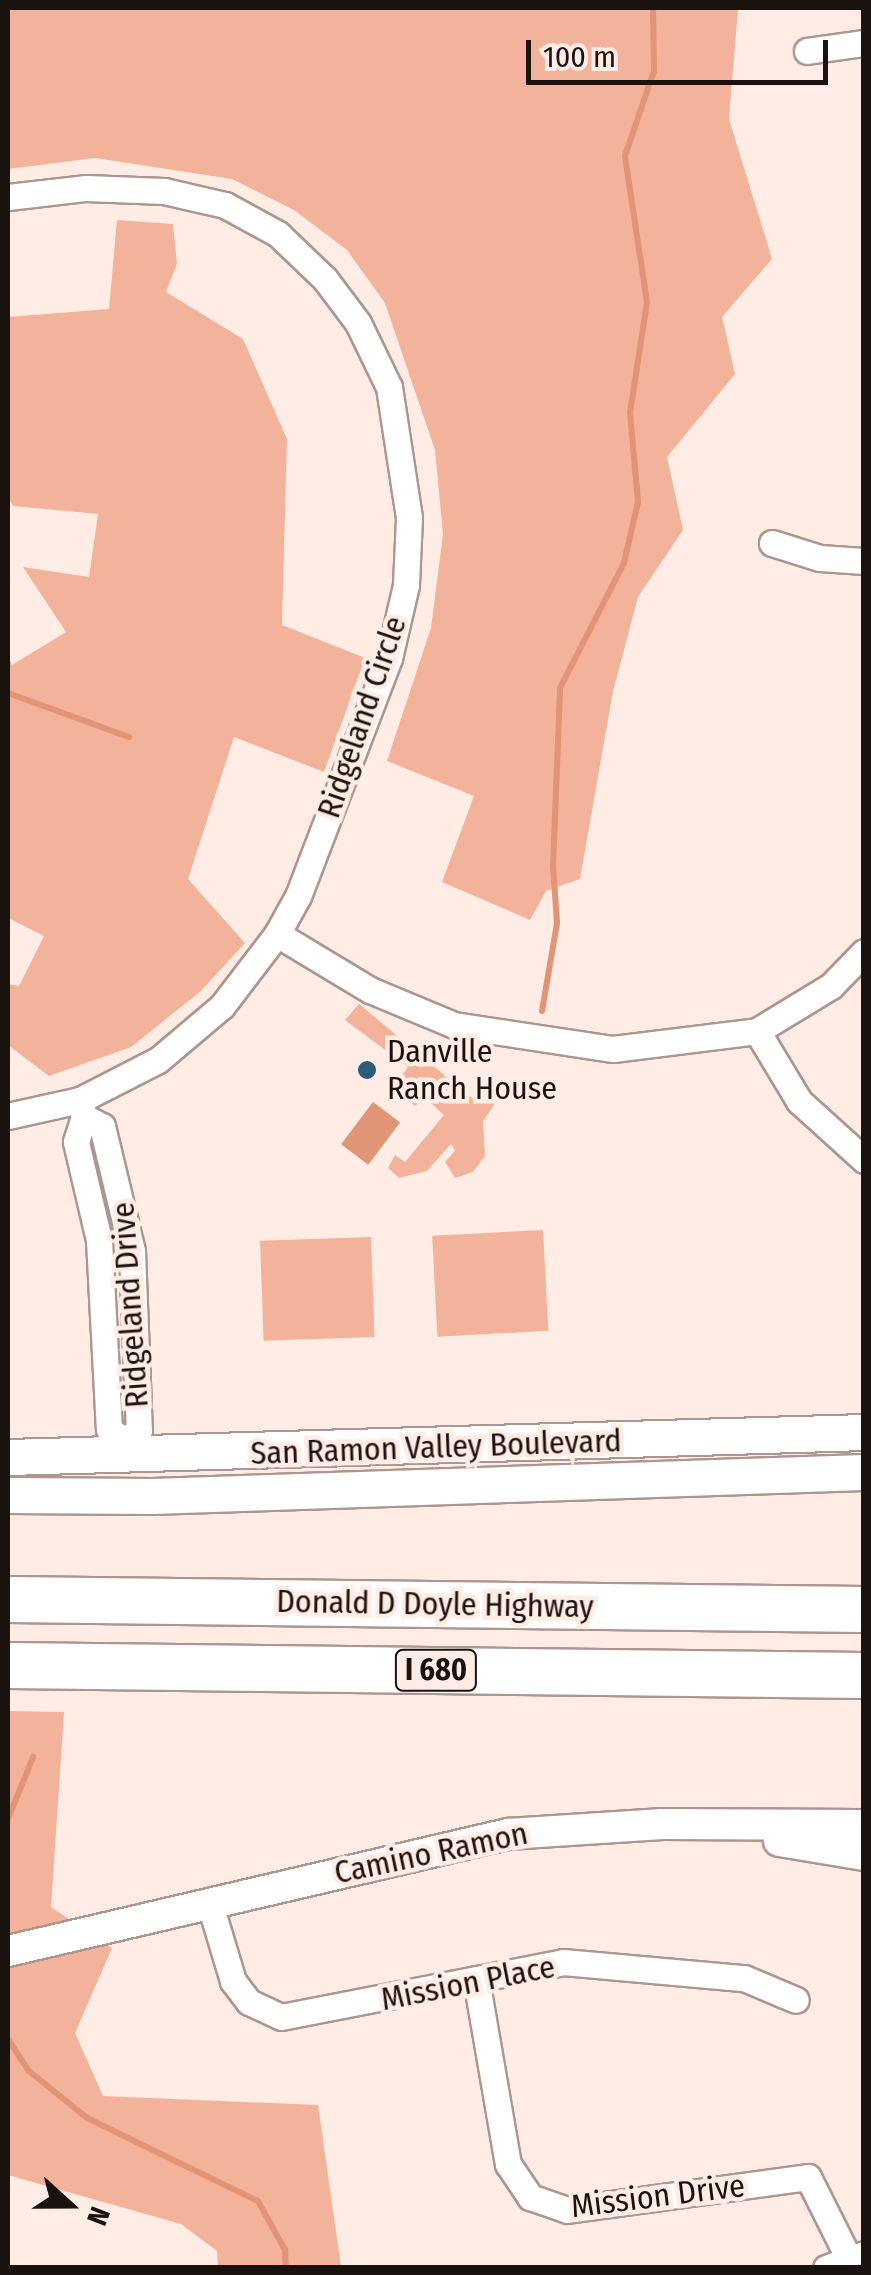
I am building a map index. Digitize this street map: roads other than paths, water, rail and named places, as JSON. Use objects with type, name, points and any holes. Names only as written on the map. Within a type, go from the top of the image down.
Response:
[{"type":"highway","name":"Donald D Doyle Highway","points":[[8,1599],[864,1609]]},
{"type":"highway","name":"Donald D Doyle Highway","points":[[8,1665],[864,1675]]},
{"type":"main road","name":"San Ramon Valley Boulevard","points":[[8,1456],[124,1449],[864,1432]]},
{"type":"main road","name":"San Ramon Valley Boulevard","points":[[8,1495],[125,1497],[864,1472]]},
{"type":"street","points":[[807,52],[864,43]]},
{"type":"street","name":"Ridgeland Circle","points":[[8,197],[125,190],[224,206],[278,234],[325,279],[358,324],[388,386],[409,518],[406,586],[390,658],[277,934],[222,1006],[158,1060],[82,1108],[8,1116]]},
{"type":"street","points":[[772,543],[820,558],[864,561]]},
{"type":"street","points":[[277,934],[370,990],[454,1025],[531,1042],[613,1049],[757,1031],[831,986],[864,952]]},
{"type":"street","points":[[757,1031],[799,1101],[864,1160]]},
{"type":"street","name":"Ridgeland Drive","points":[[82,1108],[76,1142],[99,1240],[108,1429],[124,1449],[125,1497]]},
{"type":"street","points":[[662,1824],[864,1856]]},
{"type":"street","name":"Camino Ramon","points":[[10,1951],[209,1901],[508,1834],[662,1824],[864,1826]]},
{"type":"street","name":"Mission Place","points":[[209,1901],[234,1981],[264,2012],[297,2018],[563,1962],[744,1978],[796,2000]]},
{"type":"street","name":"Mission Drive","points":[[476,1979],[508,2164],[530,2198],[567,2210],[808,2178],[840,2262]]},
{"type":"waterway","points":[[542,1011],[557,923],[553,866],[560,688],[624,563],[638,502],[630,413],[647,302],[625,156],[654,71],[653,8]]},
{"type":"waterway","points":[[8,693],[129,737]]},
{"type":"waterway","points":[[8,1819],[33,1757]]},
{"type":"waterway","points":[[8,2039],[29,2071],[87,2118],[258,2201],[285,2250],[286,2268]]},
{"type":"place","name":"Danville Ranch House","points":[[367,1070]]}]
